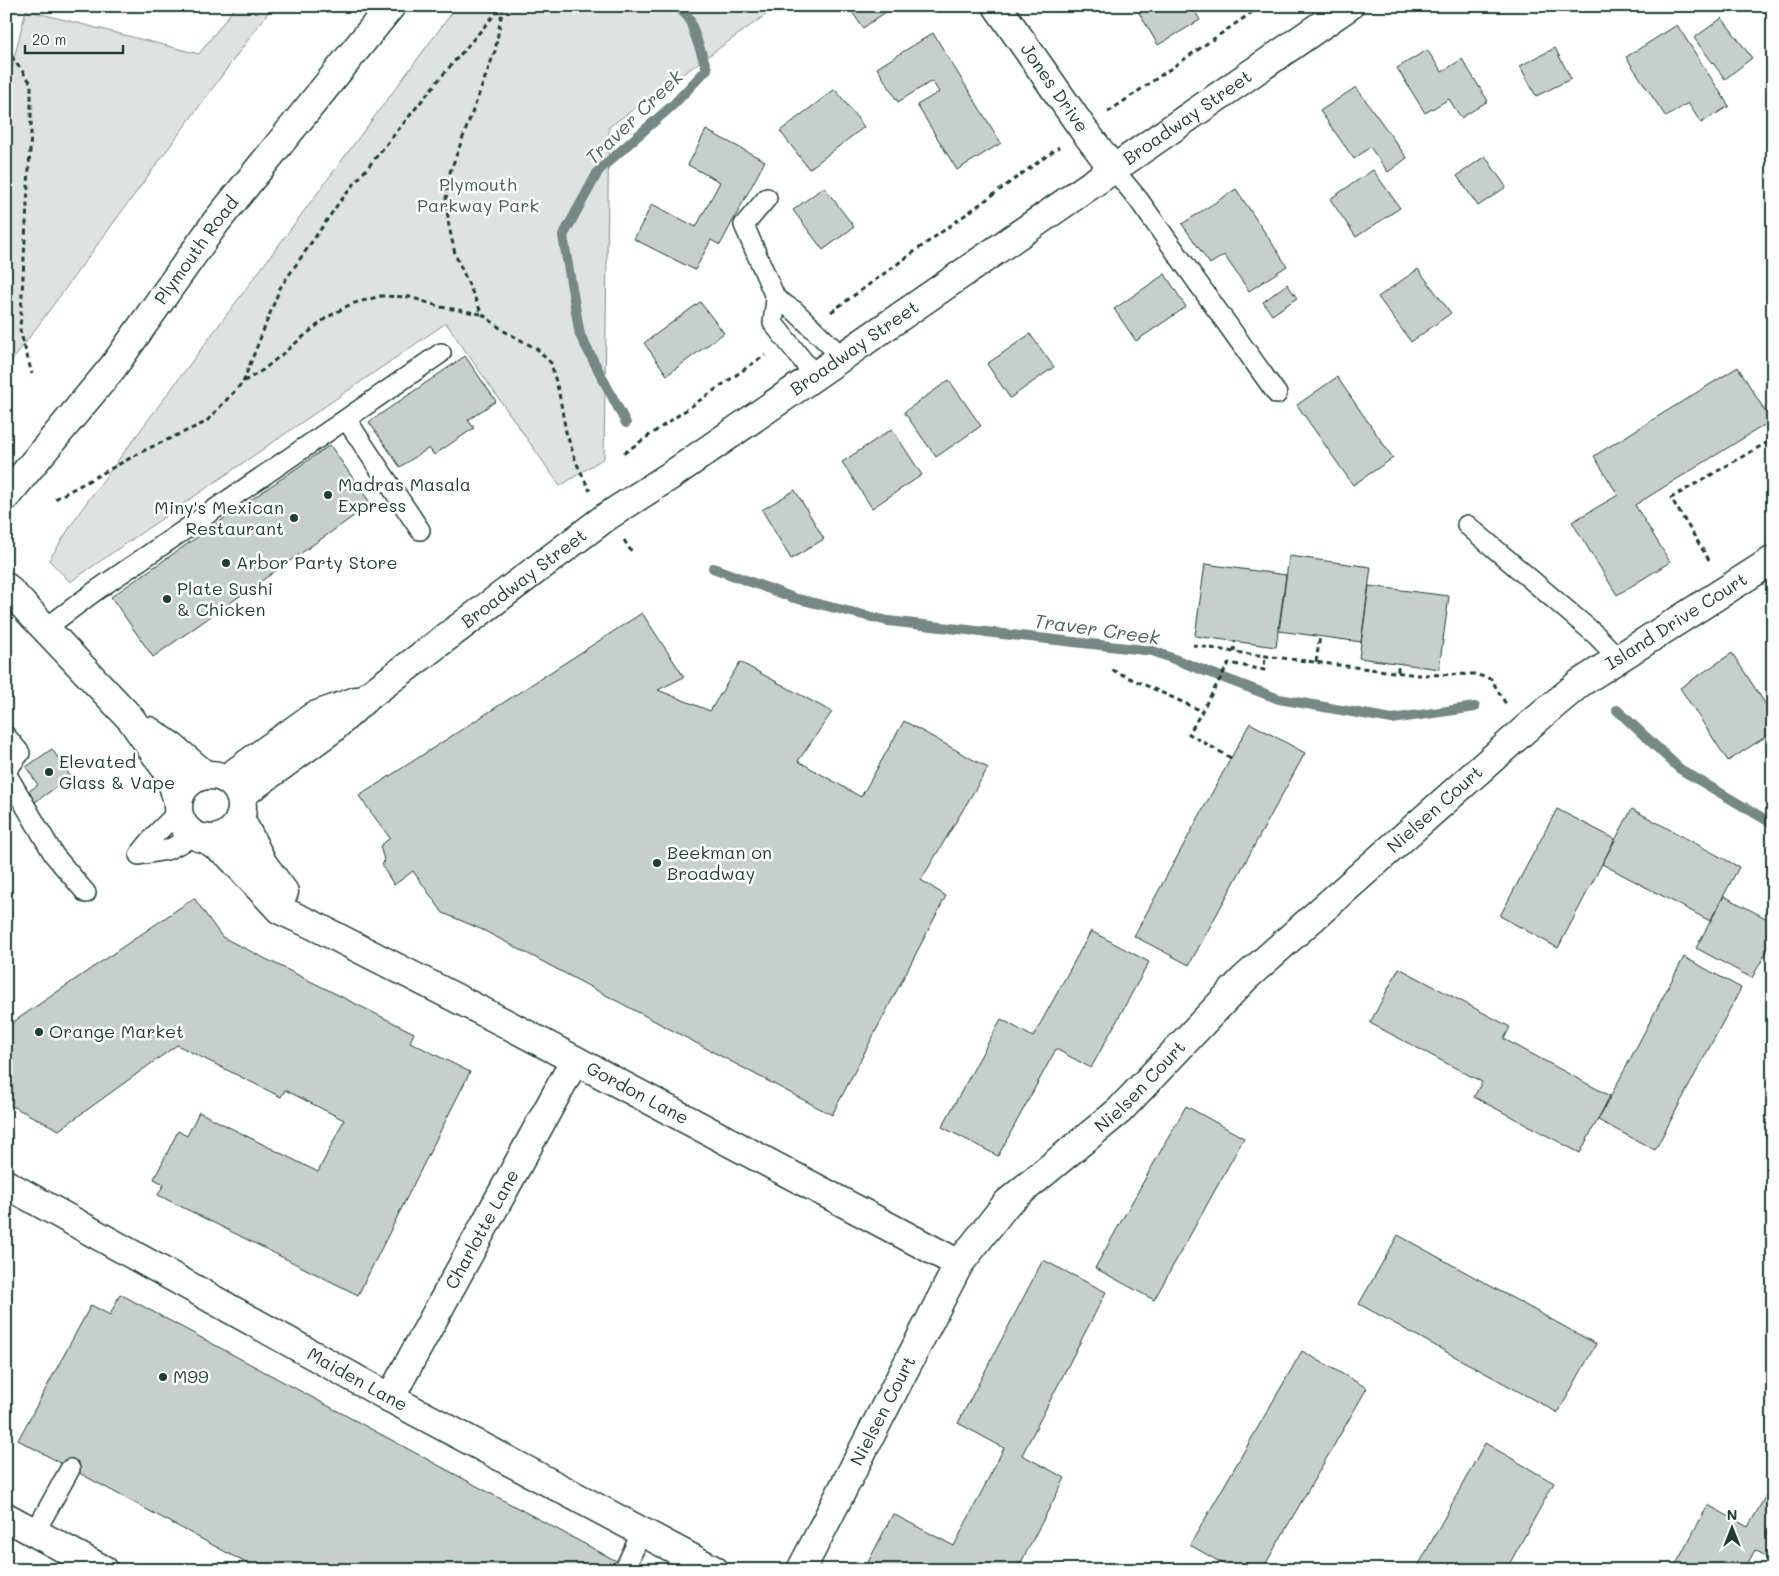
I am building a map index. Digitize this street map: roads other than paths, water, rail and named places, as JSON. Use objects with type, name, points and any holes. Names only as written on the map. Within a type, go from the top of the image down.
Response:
[{"type":"street","name":"Plymouth Road","points":[[6,496],[113,367],[216,222],[391,6]]},
{"type":"street","name":"Jones Drive","points":[[997,6],[1114,170]]},
{"type":"street","name":"Broadway Street","points":[[228,792],[314,716],[367,697],[606,517],[670,476],[1349,6]]},
{"type":"street","name":"Island Drive Court","points":[[1580,683],[1773,560]]},
{"type":"street","points":[[6,587],[131,719],[170,775],[181,822],[187,830],[200,837],[216,838],[226,834],[234,827],[228,792],[172,747],[131,719]]},
{"type":"street","name":"Nielsen Court","points":[[801,1570],[959,1264],[1007,1203],[1119,1112],[1244,980],[1530,725],[1580,683]]},
{"type":"street","points":[[178,807],[181,792],[195,778],[228,792]]},
{"type":"street","name":"Gordon Lane","points":[[228,792],[263,864],[288,898],[313,925]]},
{"type":"street","name":"Gordon Lane","points":[[200,837],[228,854],[280,910],[313,925],[575,1060],[959,1264]]},
{"type":"street","name":"Charlotte Lane","points":[[390,1398],[575,1060]]},
{"type":"street","name":"Maiden Lane","points":[[6,1184],[390,1398],[714,1570]]},
{"type":"street","points":[[6,1517],[104,1570]]},
{"type":"lane","points":[[1114,170],[1138,199],[1277,394]]},
{"type":"lane","points":[[767,198],[744,225],[776,299],[773,323],[815,376]]},
{"type":"lane","points":[[776,299],[795,311],[842,357]]},
{"type":"lane","points":[[46,628],[94,592],[441,353]]},
{"type":"lane","points":[[346,419],[420,530]]},
{"type":"lane","points":[[1467,525],[1596,635],[1618,658]]},
{"type":"lane","points":[[6,736],[20,753],[6,772],[54,855],[86,893]]},
{"type":"lane","points":[[178,807],[139,855],[167,850],[200,837]]},
{"type":"lane","points":[[35,1532],[70,1469]]},
{"type":"lane","points":[[626,1566],[642,1532]]},
{"type":"waterway","name":"Traver Creek","points":[[626,423],[580,335],[563,236],[599,170],[674,104],[707,69],[689,18],[677,6]]},
{"type":"waterway","name":"Traver Creek","points":[[713,568],[794,598],[888,621],[1153,651],[1279,699],[1392,719],[1475,707]]},
{"type":"waterway","name":"Traver Creek","points":[[1617,710],[1680,769],[1773,824]]},
{"type":"place","name":"Madras Masala Express","points":[[328,495]]},
{"type":"place","name":"Miny's Mexican Restaurant","points":[[294,518]]},
{"type":"place","name":"Arbor Party Store","points":[[226,563]]},
{"type":"place","name":"Plate Sushi & Chicken","points":[[167,599]]},
{"type":"place","name":"Elevated Glass & Vape","points":[[49,772]]},
{"type":"place","name":"Beekman on Broadway","points":[[657,863]]},
{"type":"place","name":"Orange Market","points":[[39,1032]]},
{"type":"place","name":"M99","points":[[163,1377]]},
{"type":"park label","name":"Plymouth Parkway Park","points":[[478,195]]}]
